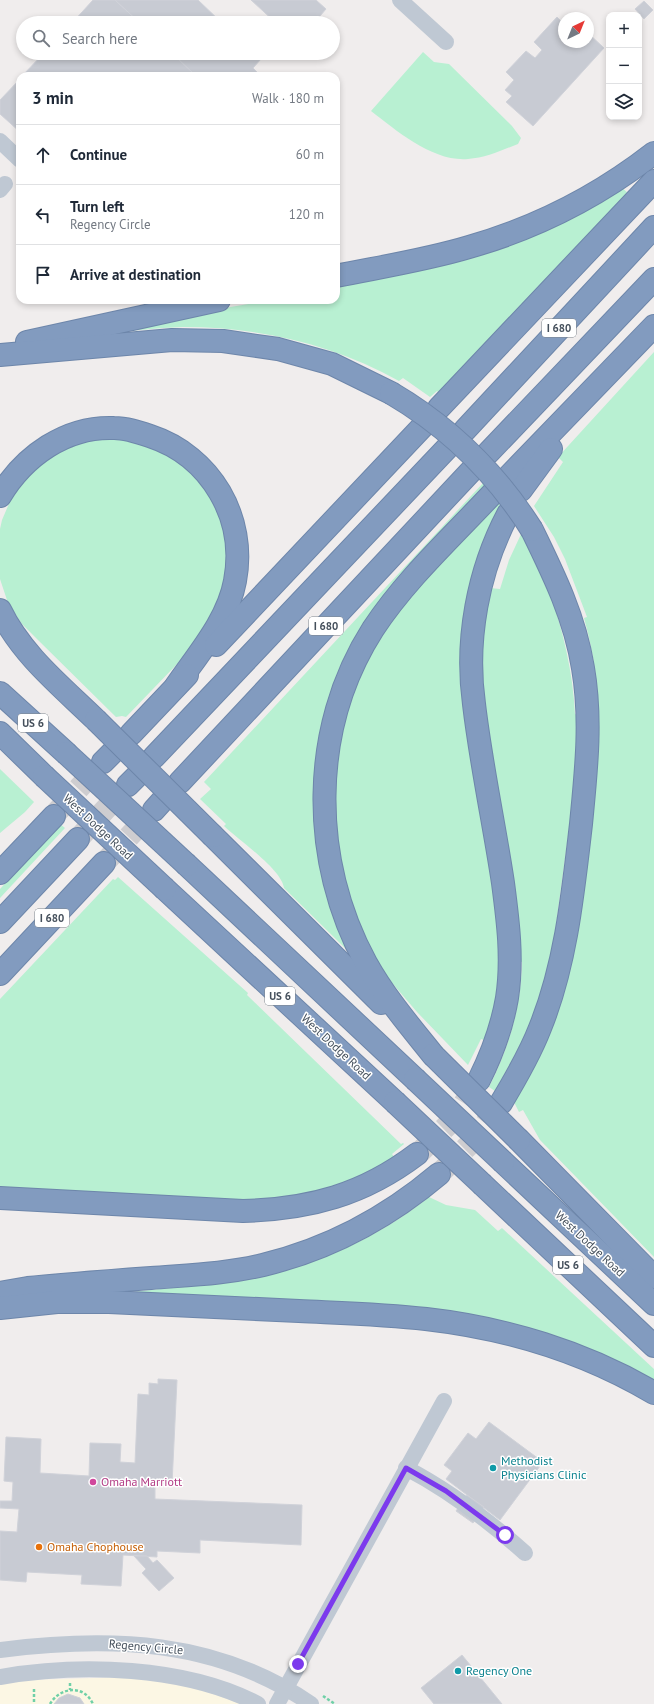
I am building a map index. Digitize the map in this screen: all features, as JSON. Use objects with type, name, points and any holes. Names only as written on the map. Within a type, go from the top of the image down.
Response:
[{"type":"highway","points":[[340,275],[436,256],[477,245],[512,233],[583,200],[625,174],[654,152]]},
{"type":"highway","points":[[439,408],[654,181]]},
{"type":"highway","name":"I 680","points":[[465,430],[654,228]]},
{"type":"highway","name":"I 680","points":[[488,453],[654,279]]},
{"type":"highway","points":[[0,348],[97,325],[199,304]]},
{"type":"highway","points":[[515,483],[539,464],[652,329]]},
{"type":"highway","points":[[0,355],[172,340],[223,341],[278,349],[332,364],[391,393],[444,429],[480,461],[512,500],[532,530],[563,594],[578,644],[586,693],[587,767],[572,890],[557,974],[547,1009],[533,1045],[501,1103]]},
{"type":"highway","points":[[131,734],[423,426]]},
{"type":"highway","points":[[0,496],[18,470],[44,447],[74,435],[94,430],[114,428],[135,431],[161,439],[180,449],[197,462],[212,479],[232,516],[237,538],[238,561],[235,583],[220,622],[176,686]]},
{"type":"highway","name":"I 680","points":[[154,757],[448,447]]},
{"type":"highway","name":"I 680","points":[[180,782],[472,470]]},
{"type":"highway","points":[[433,1055],[403,1018],[377,981],[352,935],[335,885],[327,843],[323,804],[324,773],[338,708],[347,680],[372,631],[408,583],[493,493]]},
{"type":"highway","points":[[479,1080],[493,1049],[502,1021],[508,989],[510,954],[500,863],[473,703],[473,633],[484,573],[508,514]]},
{"type":"highway","points":[[0,610],[6,623],[26,651],[519,1140],[654,1277]]},
{"type":"highway","name":"West Dodge Road","points":[[0,693],[187,865],[654,1304]]},
{"type":"highway","name":"West Dodge Road","points":[[4,738],[164,889],[395,1102],[654,1346]]},
{"type":"highway","points":[[0,873],[54,816]]},
{"type":"highway","points":[[0,863],[33,838]]},
{"type":"highway","name":"I 680","points":[[0,922],[78,839]]},
{"type":"highway","name":"I 680","points":[[0,974],[104,863]]},
{"type":"highway","points":[[0,1198],[242,1211],[282,1209],[321,1202],[364,1187],[388,1175],[417,1154]]},
{"type":"highway","points":[[0,1293],[28,1288],[218,1273],[262,1265],[312,1250],[346,1236],[389,1211],[438,1174]]},
{"type":"highway","points":[[0,1308],[57,1302],[109,1302],[425,1319],[481,1328],[566,1352],[608,1369],[654,1393]]},
{"type":"street","points":[[400,0],[446,42]]},
{"type":"street","points":[[0,141],[16,156]]},
{"type":"street","points":[[277,1704],[444,1401]]},
{"type":"street","points":[[406,1468],[446,1491],[468,1506],[525,1553]]},
{"type":"street","name":"Regency Circle","points":[[0,1650],[75,1644],[131,1644],[182,1650],[240,1666],[285,1688],[311,1704]]},
{"type":"street","name":"Regency Circle","points":[[0,1678],[69,1671],[153,1673],[205,1683],[258,1704]]},
{"type":"path","points":[[34,1689],[34,1704]]},
{"type":"path","points":[[50,1704],[58,1695],[70,1690],[85,1694],[93,1704]]},
{"type":"shaded area","points":[[127,1677],[191,1686],[241,1704],[0,1704],[0,1684],[29,1680]]},
{"type":"green space","points":[[423,52],[434,62],[449,64],[512,126],[521,138],[518,144],[481,157],[455,159],[442,156],[416,144],[371,111]]},
{"type":"green space","points":[[620,186],[629,194],[441,395],[437,391],[430,397],[403,378],[399,381],[348,357],[294,340],[267,334],[239,330],[183,327],[104,333],[194,313],[248,304],[340,304],[340,286]]},
{"type":"green space","points":[[654,352],[654,1257],[540,1140],[523,1110],[519,1112],[513,1100],[550,1031],[571,960],[582,897],[595,793],[599,736],[596,679],[584,618],[587,617],[565,559],[554,537],[534,506],[563,462],[558,457]]},
{"type":"green space","points":[[119,438],[163,447],[215,494],[232,562],[209,625],[179,662],[126,717],[116,717],[22,624],[8,603],[0,579],[0,529],[2,520],[11,499],[21,484],[50,456],[74,445],[93,439]]},
{"type":"green space","points":[[484,482],[490,489],[402,584],[320,754],[351,954],[284,888],[276,872],[268,863],[224,826],[226,824],[200,799],[211,789],[204,782]]},
{"type":"green space","points":[[499,499],[504,507],[472,584],[504,935],[492,1043],[481,1039],[468,1065],[417,1012],[381,970],[352,910],[337,849],[334,775],[346,714],[362,671],[377,642],[404,603]]},
{"type":"green space","points":[[522,532],[542,572],[545,585],[550,592],[567,652],[575,714],[578,715],[577,770],[553,947],[532,1021],[495,1091],[489,1087],[508,1042],[513,1026],[519,995],[522,962],[520,962],[481,681],[482,638],[490,588],[500,589],[509,560]]},
{"type":"green space","points":[[0,769],[34,802],[25,812],[0,833]]},
{"type":"green space","points":[[60,824],[65,828],[0,898],[0,889]]},
{"type":"green space","points":[[118,877],[248,993],[247,995],[401,1144],[404,1144],[392,1154],[398,1163],[295,1203],[0,1189],[0,999],[113,879],[115,880]]},
{"type":"green space","points":[[429,1197],[446,1205],[475,1210],[498,1231],[502,1228],[654,1369],[654,1385],[558,1340],[126,1293],[237,1281],[277,1273],[300,1266],[323,1258],[368,1237],[389,1225]]},
{"type":"building","points":[[93,0],[115,0],[132,16],[78,16]]},
{"type":"building","points":[[115,0],[198,0],[215,16],[132,16]]},
{"type":"building","points":[[251,0],[316,0],[326,9],[320,16],[268,16]]},
{"type":"building","points":[[644,1],[653,10],[644,19],[642,17],[642,12],[638,12],[635,9]]},
{"type":"building","points":[[557,17],[558,48],[594,48],[594,39],[604,48],[533,126],[506,102],[512,96],[505,90],[514,80],[506,72],[526,51],[535,58],[542,50],[534,42]]},
{"type":"building","points":[[37,60],[179,60],[192,72],[26,72]]},
{"type":"building","points":[[179,60],[260,60],[253,68],[257,72],[192,72]]},
{"type":"building","points":[[16,83],[16,128],[0,114],[0,100]]},
{"type":"building","name":"Omaha Marriott","points":[[158,1379],[177,1380],[172,1484],[155,1483],[155,1499],[302,1505],[301,1545],[200,1540],[200,1553],[157,1551],[157,1557],[123,1555],[121,1586],[81,1584],[82,1575],[27,1572],[26,1582],[0,1580],[0,1531],[17,1532],[19,1509],[0,1508],[0,1501],[12,1501],[13,1482],[4,1481],[6,1437],[41,1439],[40,1473],[89,1476],[90,1443],[121,1444],[120,1462],[135,1463],[138,1394],[149,1395],[149,1383],[158,1384]]},
{"type":"building","name":"Methodist Physicians Clinic","points":[[489,1422],[543,1462],[500,1520],[446,1479],[452,1471],[444,1465],[468,1433],[476,1439]]},
{"type":"building","points":[[467,1495],[484,1507],[473,1523],[456,1511]]},
{"type":"building","points":[[134,1556],[147,1556],[153,1563],[157,1560],[174,1578],[159,1591],[142,1573],[146,1569]]},
{"type":"building","name":"Regency One","points":[[462,1655],[502,1704],[434,1704],[421,1688]]},
{"type":"building","points":[[68,1694],[80,1698],[84,1704],[54,1704],[59,1698]]},
{"type":"tunnel","points":[[56,813],[103,762]]},
{"type":"tunnel","points":[[78,839],[128,785]]},
{"type":"tunnel","points":[[106,861],[154,810]]},
{"type":"tunnel","points":[[420,1152],[454,1119],[479,1080]]},
{"type":"tunnel","points":[[441,1172],[472,1142],[501,1103]]},
{"type":"place","name":"Methodist Physicians Clinic","points":[[493,1468]]},
{"type":"place","name":"Omaha Marriott","points":[[93,1482]]},
{"type":"place","name":"Omaha Chophouse","points":[[39,1547]]},
{"type":"place","name":"Regency One","points":[[458,1671]]},
{"type":"route","points":[[298,1664],[406,1468],[446,1491],[505,1535]]}]
